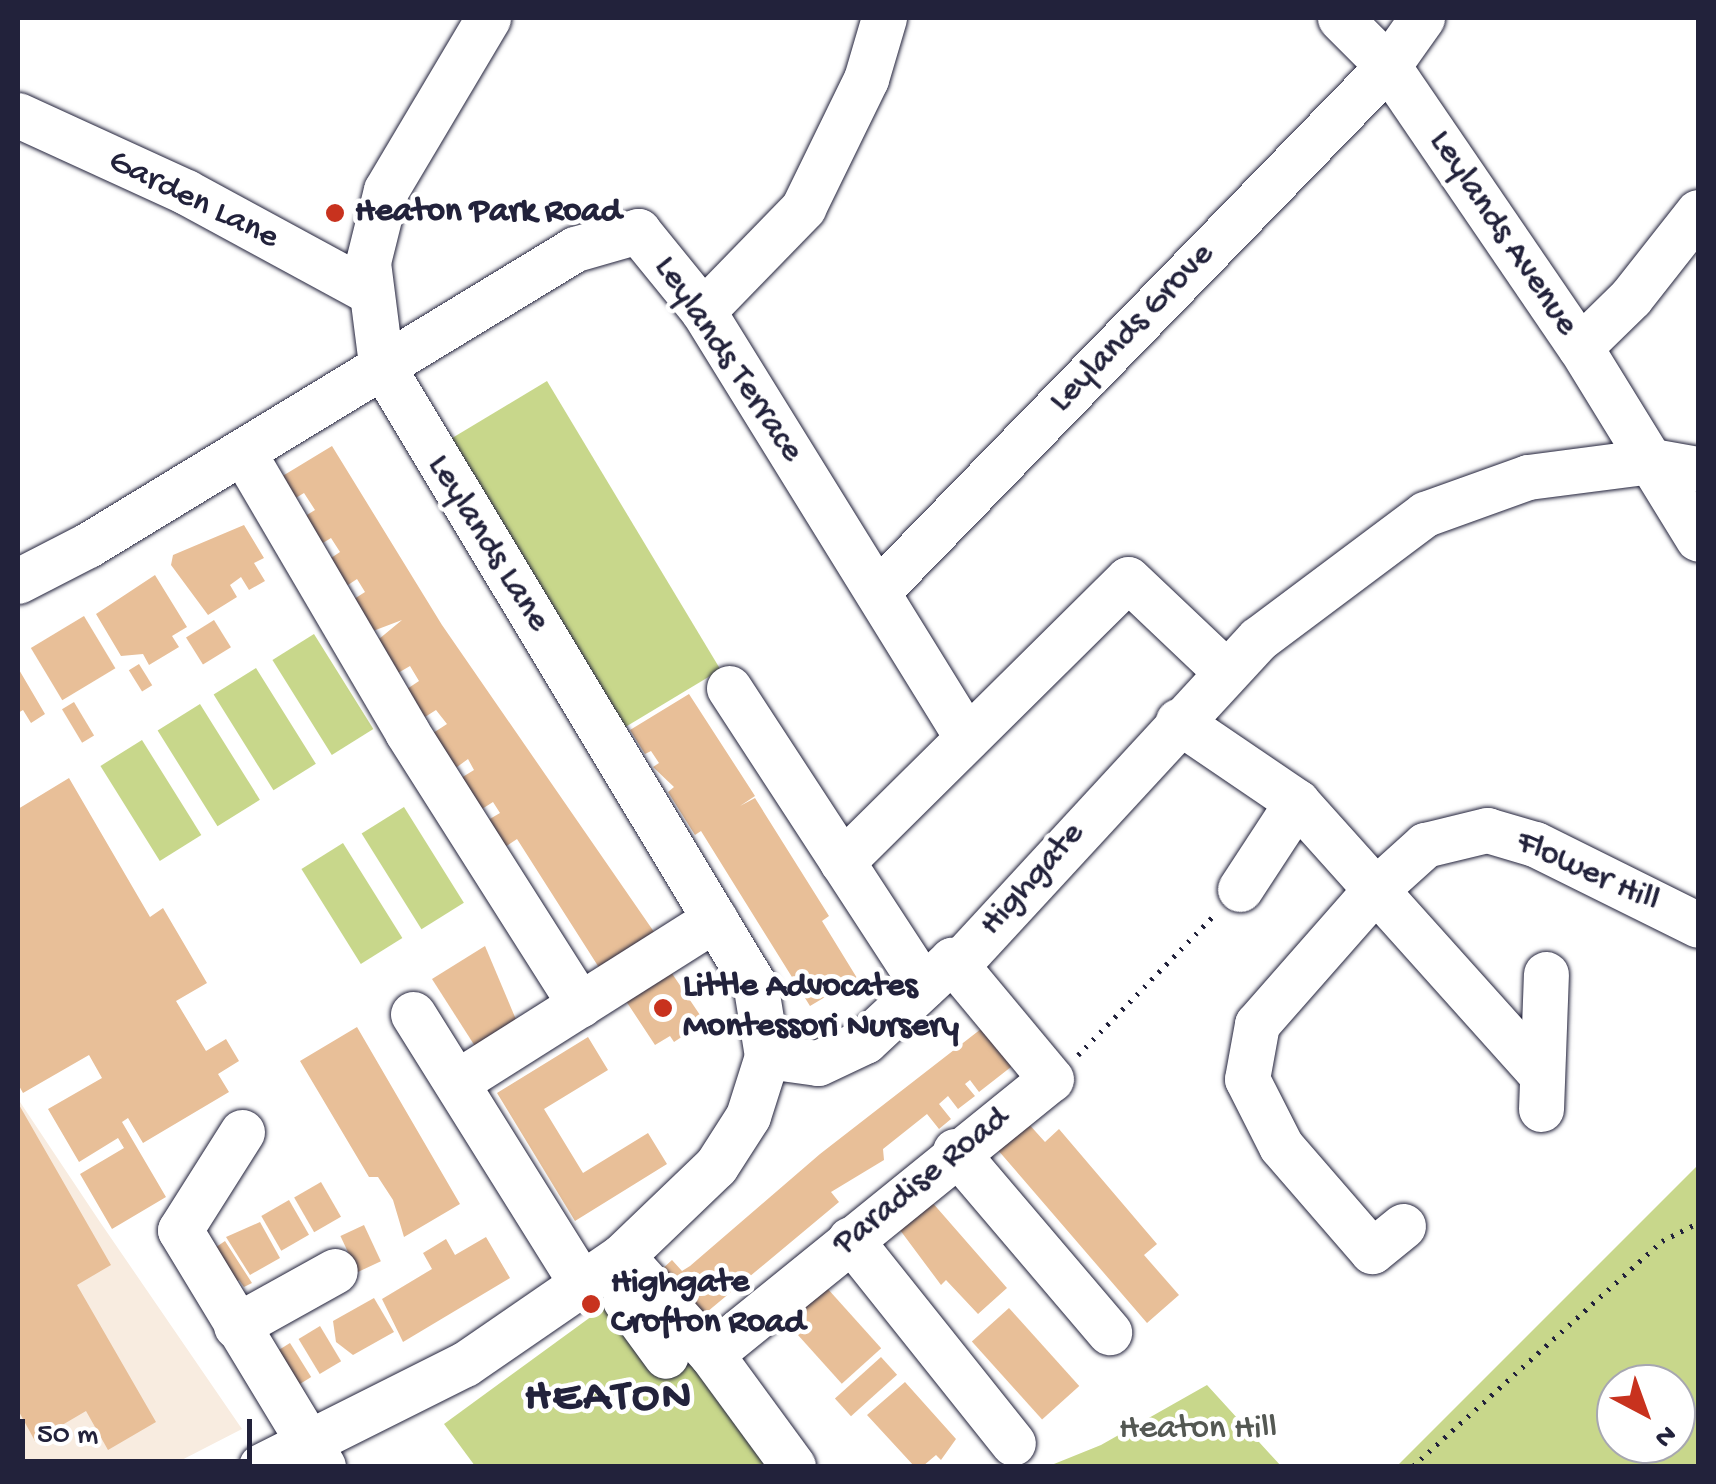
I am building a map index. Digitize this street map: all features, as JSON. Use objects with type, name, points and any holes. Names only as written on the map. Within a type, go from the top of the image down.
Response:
[{"type":"street","name":"Leylands Lane","points":[[488,18],[386,190],[368,291],[381,364],[756,988],[767,1056]]},
{"type":"street","points":[[703,311],[803,208],[866,79],[884,18]]},
{"type":"street","name":"Leylands Avenue","points":[[1340,18],[1388,66],[1580,348],[1698,539]]},
{"type":"street","name":"Leylands Grove","points":[[878,592],[1388,66],[1422,18]]},
{"type":"street","name":"Garden Lane","points":[[18,115],[186,192],[368,291]]},
{"type":"street","points":[[1580,348],[1631,297],[1698,212]]},
{"type":"street","name":"Leylands Terrace","points":[[381,364],[575,248],[638,231],[703,311],[967,738]]},
{"type":"street","points":[[18,582],[243,452],[381,364]]},
{"type":"street","points":[[243,452],[407,732],[580,1005]]},
{"type":"street","name":"Highgate","points":[[767,1056],[818,1063],[864,1040],[944,970],[1178,720],[1272,628],[1425,514],[1528,477],[1652,461],[1698,469]]},
{"type":"street","points":[[842,862],[1128,579],[1226,672]]},
{"type":"street","points":[[729,688],[842,862],[944,970],[1059,1072]]},
{"type":"street","points":[[1178,720],[1297,802],[1541,1092],[1546,974]]},
{"type":"street","points":[[1240,889],[1297,802]]},
{"type":"street","name":"Flower Hill","points":[[1403,1226],[1372,1251],[1281,1146],[1247,1079],[1258,1024],[1374,891],[1425,845],[1487,830],[1536,844],[1698,924]]},
{"type":"street","points":[[457,1082],[716,919]]},
{"type":"street","points":[[414,1014],[457,1082],[666,1356]]},
{"type":"street","points":[[262,1466],[315,1456],[465,1364],[603,1271],[716,1166],[748,1116],[767,1056]]},
{"type":"street","name":"Paradise Road","points":[[712,1354],[955,1152],[1059,1072]]},
{"type":"street","points":[[242,1132],[180,1230],[315,1456]]},
{"type":"street","points":[[955,1152],[1110,1332]]},
{"type":"street","points":[[850,1239],[1013,1443]]},
{"type":"street","points":[[236,1326],[335,1271]]},
{"type":"street","points":[[603,1271],[712,1354],[793,1466]]},
{"type":"path","points":[[1059,1072],[1240,889]]},
{"type":"path","points":[[1413,1466],[1662,1242],[1698,1224]]},
{"type":"shaded area","points":[[18,1099],[242,1429],[170,1466],[18,1466]]},
{"type":"green space","points":[[547,381],[721,670],[624,728],[450,439]]},
{"type":"green space","points":[[314,634],[373,729],[332,755],[272,660]]},
{"type":"green space","points":[[256,668],[316,764],[273,790],[214,694]]},
{"type":"green space","points":[[200,704],[260,800],[217,826],[158,730]]},
{"type":"green space","points":[[142,740],[201,835],[160,861],[100,766]]},
{"type":"green space","points":[[404,807],[464,903],[421,929],[362,833]]},
{"type":"green space","points":[[343,843],[402,938],[361,964],[301,869]]},
{"type":"green space","points":[[1698,1165],[1698,1466],[1397,1466]]},
{"type":"green space","points":[[640,1281],[778,1466],[475,1466],[444,1424]]},
{"type":"green space","name":"Heaton Hill","points":[[1207,1385],[1281,1466],[1049,1466],[1101,1445]]},
{"type":"building","points":[[332,446],[442,625],[661,942],[605,977],[517,839],[505,847],[488,820],[500,813],[493,802],[482,809],[461,778],[474,770],[468,759],[453,770],[430,735],[447,724],[436,710],[425,717],[407,689],[419,681],[410,666],[398,673],[379,639],[402,620],[373,631],[351,601],[365,592],[357,579],[345,587],[328,560],[340,552],[331,538],[318,546],[302,518],[315,510],[304,493],[284,505],[271,483]]},
{"type":"building","points":[[244,525],[264,558],[254,563],[265,581],[249,590],[241,577],[230,585],[237,597],[208,615],[171,565],[173,555]]},
{"type":"building","points":[[155,575],[187,627],[172,636],[179,647],[149,665],[143,654],[121,656],[96,614]]},
{"type":"building","points":[[84,616],[115,668],[62,700],[31,648]]},
{"type":"building","points":[[214,620],[231,647],[203,665],[186,637]]},
{"type":"building","points":[[139,664],[152,685],[142,692],[129,670]]},
{"type":"building","points":[[18,668],[45,714],[31,723],[23,710],[18,713]]},
{"type":"building","points":[[689,694],[755,796],[740,806],[755,798],[829,916],[822,921],[857,978],[810,1006],[701,831],[695,835],[668,792],[674,787],[653,767],[659,763],[651,751],[645,754],[630,730]]},
{"type":"building","points":[[74,702],[94,735],[82,743],[62,709]]},
{"type":"building","points":[[69,778],[150,917],[163,908],[207,983],[176,1001],[206,1051],[226,1039],[239,1061],[218,1074],[229,1092],[143,1143],[128,1118],[122,1122],[166,1197],[112,1229],[80,1174],[124,1148],[118,1138],[79,1162],[48,1109],[102,1078],[89,1055],[23,1093],[18,1084],[18,809]]},
{"type":"building","points":[[485,946],[520,1029],[480,1054],[432,979]]},
{"type":"building","name":"Little Advocates Montessori Nursery","points":[[671,972],[700,1015],[691,1021],[695,1028],[674,1042],[670,1036],[655,1045],[626,1001]]},
{"type":"building","points":[[990,1022],[1020,1060],[979,1092],[970,1080],[965,1084],[975,1096],[958,1109],[948,1096],[939,1104],[951,1119],[939,1129],[927,1114],[883,1149],[884,1160],[831,1192],[839,1202],[701,1317],[648,1282],[672,1260],[682,1271],[690,1266],[820,1154]]},
{"type":"building","points":[[357,1027],[460,1204],[404,1237],[393,1200],[378,1177],[369,1177],[300,1061]]},
{"type":"building","points":[[588,1037],[608,1070],[544,1109],[583,1173],[648,1133],[667,1164],[575,1221],[497,1093]]},
{"type":"building","points":[[18,1103],[111,1265],[77,1285],[156,1422],[108,1450],[86,1411],[35,1441],[18,1410]]},
{"type":"building","points":[[1027,1122],[1045,1142],[1059,1129],[1157,1244],[1144,1255],[1179,1295],[1147,1323],[997,1149]]},
{"type":"building","points":[[321,1182],[341,1217],[314,1232],[294,1198]]},
{"type":"building","points":[[289,1200],[309,1235],[281,1251],[261,1216]]},
{"type":"building","points":[[931,1201],[1007,1288],[978,1314],[946,1280],[941,1285],[900,1230]]},
{"type":"building","points":[[260,1222],[280,1258],[250,1275],[226,1237]]},
{"type":"building","points":[[364,1225],[381,1261],[357,1272],[340,1236]]},
{"type":"building","points":[[486,1237],[510,1278],[403,1342],[382,1299],[432,1269],[423,1253],[446,1239],[455,1255]]},
{"type":"building","points":[[225,1241],[252,1283],[244,1287],[239,1280],[221,1291],[200,1258]]},
{"type":"building","points":[[827,1288],[881,1348],[842,1384],[788,1323]]},
{"type":"building","points":[[374,1298],[394,1332],[353,1355],[336,1342],[333,1321]]},
{"type":"building","points":[[1009,1308],[1079,1386],[1042,1419],[972,1341]]},
{"type":"building","points":[[320,1326],[341,1361],[320,1374],[299,1339]]},
{"type":"building","points":[[290,1343],[311,1377],[287,1392],[265,1358]]},
{"type":"building","points":[[881,1357],[897,1375],[851,1416],[835,1398]]},
{"type":"building","points":[[905,1382],[956,1439],[941,1460],[936,1455],[923,1466],[914,1466],[867,1415]]},
{"type":"place","name":"Heaton Park Road","points":[[335,213]]},
{"type":"place","name":"Little Advocates Montessori Nursery","points":[[663,1008]]},
{"type":"place","name":"Highgate Crofton Road","points":[[591,1304]]},
{"type":"district","name":"HEATON","points":[[609,1399]]}]
